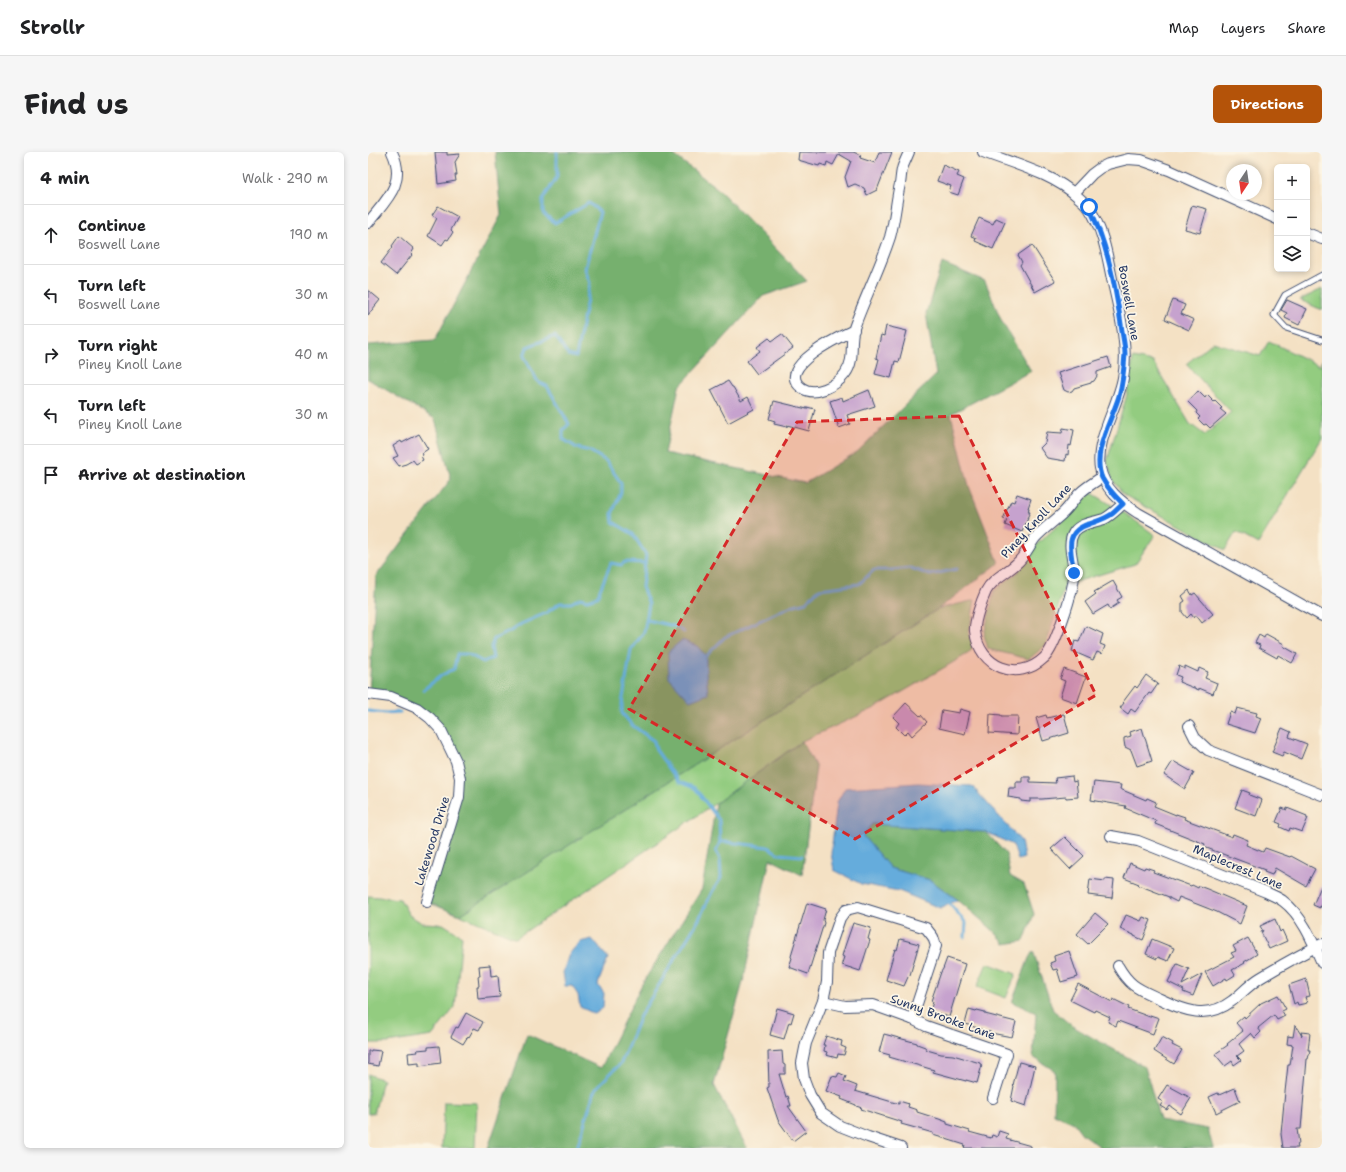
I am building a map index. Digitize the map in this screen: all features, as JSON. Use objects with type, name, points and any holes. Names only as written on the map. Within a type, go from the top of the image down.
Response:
[{"type":"street","points":[[368,223],[393,190],[398,168],[392,152]]},
{"type":"street","points":[[854,330],[823,345],[807,358],[796,373],[797,381],[800,386],[813,392],[824,389],[836,383],[844,375],[850,364],[854,330],[890,236],[903,167],[909,152]]},
{"type":"street","name":"Boswell Lane","points":[[983,152],[1043,175],[1066,187],[1089,207],[1097,224],[1104,243],[1118,306],[1125,352],[1124,377],[1118,398],[1108,423],[1100,452],[1099,467],[1102,477],[1111,492],[1123,504],[1322,616]]},
{"type":"street","points":[[1074,193],[1092,174],[1108,164],[1128,159],[1141,160],[1169,170],[1274,218]]},
{"type":"street","points":[[1310,233],[1322,239]]},
{"type":"street","name":"Piney Knoll Lane","points":[[1102,477],[1080,492],[1064,512],[1035,539],[1018,562],[1008,571],[991,582],[978,613],[975,630],[981,652],[989,660],[999,667],[1018,671],[1028,669],[1046,658],[1058,633],[1073,584],[1074,573],[1071,556],[1071,543],[1074,533],[1077,529],[1105,519],[1123,504]]},
{"type":"street","name":"Lakewood Drive","points":[[368,694],[391,697],[417,708],[430,718],[441,730],[456,761],[460,778],[459,797],[427,902]]},
{"type":"street","points":[[1189,726],[1195,738],[1208,750],[1322,795]]},
{"type":"street","name":"Maplecrest Lane","points":[[1112,836],[1138,841],[1266,892],[1282,900],[1292,908],[1319,946],[1322,963]]},
{"type":"street","points":[[901,1148],[868,1138],[840,1126],[821,1113],[810,1095],[804,1079],[802,1063],[806,1042],[823,1001],[827,982],[828,953],[840,918],[846,910],[858,907],[926,928],[933,937],[936,946],[912,1019]]},
{"type":"street","points":[[1118,966],[1124,977],[1135,988],[1192,1012],[1200,1012],[1220,1009],[1231,1002],[1258,978],[1319,946]]},
{"type":"street","name":"Sunny Brooke Lane","points":[[823,1001],[845,1006],[873,1004],[926,1026],[1007,1054],[993,1098]]},
{"type":"lane","points":[[1322,275],[1285,295],[1274,315],[1286,328],[1322,340]]},
{"type":"highlighted area","points":[[959,416],[1096,695],[855,839],[629,709],[797,422]]},
{"type":"green space","points":[[495,152],[670,152],[718,189],[807,281],[763,296],[679,387],[665,453],[805,483],[857,452],[936,375],[926,313],[942,263],[985,281],[1002,322],[1031,371],[951,414],[969,486],[999,563],[938,609],[460,915],[427,902],[460,778],[441,730],[417,708],[369,694],[376,576],[451,479],[435,419],[368,379],[368,345],[435,340],[501,215]]},
{"type":"green space","points":[[1322,289],[1322,310],[1300,300]]},
{"type":"green space","points":[[1269,341],[1319,366],[1322,361],[1322,438],[1258,544],[1236,532],[1225,550],[1124,495],[1112,479],[1107,461],[1126,398],[1133,358],[1153,362],[1190,424],[1205,435],[1231,412],[1186,364],[1213,342],[1260,356]]},
{"type":"green space","points":[[1092,493],[1123,512],[1155,535],[1135,564],[1065,585],[1046,645],[1029,659],[988,649],[984,635],[994,591],[1018,572],[1036,545],[1066,518],[1073,509]]},
{"type":"green space","points":[[975,600],[969,633],[973,647],[969,653],[875,708],[802,741],[716,803],[516,938],[460,915],[938,609]]},
{"type":"green space","points":[[802,741],[816,767],[802,875],[770,859],[743,982],[714,1085],[747,1148],[488,1148],[527,1034],[601,1068],[642,984],[702,889],[716,803]]},
{"type":"green space","points":[[872,824],[986,832],[1006,854],[1010,876],[1024,884],[1034,914],[1024,941],[1005,944],[995,932],[958,900],[930,880],[890,868],[863,836]]},
{"type":"green space","points":[[368,896],[400,899],[409,915],[422,923],[443,924],[462,936],[455,1007],[432,1036],[387,1043],[368,1043]]},
{"type":"green space","points":[[1033,951],[1053,1010],[1072,1026],[1145,1067],[1160,1120],[1208,1129],[1213,1148],[1102,1148],[1082,1134],[1074,1123],[1054,1114],[1055,1071],[1033,1057],[1036,1013],[1012,1002]]},
{"type":"green space","points":[[987,963],[1016,974],[1006,998],[977,987]]},
{"type":"green space","points":[[368,1074],[383,1080],[374,1113],[368,1114]]},
{"type":"green space","points":[[444,1102],[477,1103],[475,1148],[442,1148]]},
{"type":"water","points":[[682,640],[697,646],[706,656],[708,694],[690,701],[669,678],[668,652]]},
{"type":"water","points":[[918,783],[972,786],[1021,841],[1024,858],[1018,860],[1013,845],[986,832],[872,824],[863,836],[890,868],[930,880],[958,900],[940,908],[899,891],[861,884],[834,870],[831,853],[837,802],[845,788]]},
{"type":"water","points":[[592,939],[608,958],[598,985],[604,993],[603,1008],[595,1014],[580,1007],[578,995],[572,986],[565,986],[563,972],[569,954],[580,942]]},
{"type":"building","points":[[435,152],[447,152],[447,155],[460,154],[455,162],[457,175],[455,175],[456,181],[438,184]]},
{"type":"building","points":[[799,152],[853,152],[861,155],[860,158],[875,163],[879,152],[892,152],[877,190],[867,195],[864,188],[855,184],[848,187],[845,177],[851,161],[839,154],[833,165],[827,162],[826,166],[820,164],[819,166],[798,160]]},
{"type":"building","points":[[943,165],[959,172],[957,176],[964,179],[958,195],[949,192],[951,186],[937,181]]},
{"type":"building","points":[[1192,205],[1207,209],[1200,233],[1185,229]]},
{"type":"building","points":[[438,206],[458,217],[451,230],[453,232],[448,240],[446,239],[442,245],[428,236],[437,218],[432,215]]},
{"type":"building","points":[[979,218],[993,224],[996,218],[1005,222],[993,249],[975,241],[976,238],[971,236]]},
{"type":"building","points":[[399,236],[414,249],[411,254],[412,255],[396,275],[381,263]]},
{"type":"building","points":[[1032,245],[1055,281],[1035,292],[1020,265],[1022,262],[1018,255]]},
{"type":"building","points":[[368,290],[380,300],[368,315]]},
{"type":"building","points":[[1173,300],[1185,305],[1181,314],[1194,320],[1189,330],[1165,319]]},
{"type":"building","points":[[1287,300],[1307,309],[1299,325],[1285,318],[1287,313],[1281,310]]},
{"type":"building","points":[[886,326],[907,331],[899,362],[895,361],[891,378],[875,374],[879,359],[876,358],[881,335],[884,336]]},
{"type":"building","points":[[782,334],[793,348],[757,374],[747,361],[760,351],[757,347],[769,338],[772,341]]},
{"type":"building","points":[[1108,357],[1111,367],[1097,372],[1097,376],[1094,381],[1074,388],[1072,391],[1068,392],[1064,390],[1058,373]]},
{"type":"building","points":[[728,381],[741,401],[748,397],[754,409],[728,423],[711,390]]},
{"type":"building","points":[[869,390],[875,406],[847,415],[850,424],[839,428],[830,401],[842,397],[843,401]]},
{"type":"building","points":[[1198,391],[1205,398],[1207,395],[1214,402],[1215,401],[1222,408],[1220,409],[1226,414],[1210,428],[1198,419],[1200,417],[1196,413],[1197,411],[1188,402]]},
{"type":"building","points":[[774,401],[807,409],[807,407],[815,409],[809,431],[787,425],[787,427],[774,424],[775,421],[769,419]]},
{"type":"building","points":[[1063,428],[1074,430],[1071,446],[1069,445],[1068,455],[1066,454],[1065,461],[1047,458],[1040,448],[1045,443],[1047,432],[1062,433]]},
{"type":"building","points":[[419,434],[428,449],[422,453],[423,455],[421,456],[423,460],[416,464],[413,460],[399,466],[393,458],[398,456],[393,446]]},
{"type":"building","points":[[1017,494],[1031,499],[1028,508],[1028,512],[1030,512],[1022,532],[1005,525],[1007,520],[1003,519],[1011,501],[1014,502]]},
{"type":"building","points":[[1113,581],[1122,597],[1117,600],[1119,603],[1110,609],[1108,605],[1093,614],[1085,602],[1096,594],[1094,592]]},
{"type":"building","points":[[1189,590],[1192,595],[1195,593],[1213,614],[1202,623],[1196,615],[1194,618],[1191,614],[1187,618],[1182,612],[1182,603],[1185,601],[1182,596]]},
{"type":"building","points":[[1086,626],[1103,634],[1100,644],[1105,646],[1102,654],[1097,652],[1093,660],[1072,651],[1075,641],[1079,642]]},
{"type":"building","points":[[1266,634],[1284,644],[1283,646],[1297,654],[1292,663],[1278,655],[1277,658],[1259,648],[1260,645],[1255,643],[1259,635],[1264,638]]},
{"type":"building","points":[[1179,666],[1185,669],[1185,666],[1198,672],[1199,668],[1208,672],[1205,678],[1217,683],[1213,694],[1179,682],[1181,677],[1176,675]]},
{"type":"building","points":[[1064,669],[1086,677],[1077,703],[1060,697],[1065,681],[1060,679]]},
{"type":"building","points":[[1146,675],[1158,684],[1151,694],[1149,693],[1135,712],[1131,709],[1128,714],[1120,708],[1135,686],[1137,688]]},
{"type":"building","points":[[906,703],[927,722],[912,736],[908,731],[904,735],[896,727],[899,723],[893,717]]},
{"type":"building","points":[[1237,708],[1257,713],[1256,716],[1261,718],[1255,733],[1226,724],[1230,712],[1235,714]]},
{"type":"building","points":[[960,709],[970,712],[965,734],[939,728],[942,710],[959,713]]},
{"type":"building","points":[[990,714],[1001,716],[1018,716],[1017,735],[989,733]]},
{"type":"building","points":[[1064,714],[1069,733],[1043,741],[1036,718],[1046,715],[1047,718]]},
{"type":"building","points":[[1142,728],[1152,761],[1137,766],[1131,750],[1125,747],[1124,738],[1131,736],[1130,732]]},
{"type":"building","points":[[1282,728],[1291,732],[1289,737],[1307,744],[1301,759],[1284,752],[1282,756],[1272,752]]},
{"type":"building","points":[[1173,761],[1194,773],[1185,789],[1164,775]]},
{"type":"building","points":[[1072,776],[1073,782],[1076,781],[1078,797],[1030,799],[1030,802],[1008,797],[1009,788],[1016,788],[1016,782],[1022,782],[1022,777],[1030,777],[1030,782],[1056,783],[1055,778]]},
{"type":"building","points":[[1094,782],[1121,785],[1120,789],[1146,800],[1147,798],[1156,802],[1154,806],[1185,817],[1184,819],[1232,837],[1233,834],[1248,840],[1246,845],[1263,852],[1265,848],[1290,857],[1291,856],[1315,869],[1306,886],[1275,868],[1272,875],[1264,872],[1265,870],[1204,847],[1205,844],[1155,824],[1156,821],[1125,808],[1126,806],[1091,800]]},
{"type":"building","points":[[1242,790],[1250,793],[1249,795],[1262,800],[1256,816],[1235,808]]},
{"type":"building","points":[[1282,808],[1287,810],[1287,808],[1307,816],[1306,818],[1308,818],[1302,832],[1290,828],[1289,831],[1280,827],[1281,824],[1276,822]]},
{"type":"building","points":[[1065,837],[1084,856],[1070,869],[1051,849]]},
{"type":"building","points":[[1130,863],[1144,869],[1145,867],[1154,870],[1153,872],[1191,886],[1192,885],[1198,888],[1199,886],[1247,906],[1240,924],[1217,912],[1179,897],[1177,902],[1169,897],[1124,878]]},
{"type":"building","points":[[1090,879],[1105,881],[1105,879],[1114,880],[1112,898],[1088,895]]},
{"type":"building","points":[[1322,884],[1322,907],[1320,906],[1320,908],[1313,905]]},
{"type":"building","points":[[807,903],[826,909],[823,920],[824,923],[808,974],[789,967]]},
{"type":"building","points":[[1095,913],[1108,924],[1088,944],[1077,934]]},
{"type":"building","points":[[1126,915],[1141,921],[1143,917],[1151,920],[1143,940],[1120,929]]},
{"type":"building","points":[[1275,919],[1280,932],[1282,930],[1287,941],[1269,949],[1261,932],[1263,931],[1260,926]]},
{"type":"building","points":[[853,923],[871,928],[868,939],[870,940],[860,971],[842,965],[844,957],[842,956]]},
{"type":"building","points":[[1248,938],[1257,954],[1232,970],[1235,975],[1227,980],[1226,978],[1213,986],[1205,972],[1234,957],[1231,953],[1236,951],[1233,946]]},
{"type":"building","points":[[900,939],[919,944],[910,975],[904,986],[886,980],[895,949],[897,950]]},
{"type":"building","points":[[1152,939],[1174,948],[1168,961],[1158,957],[1157,959],[1146,954]]},
{"type":"building","points":[[1069,951],[1078,977],[1061,982],[1057,969],[1053,970],[1050,963],[1055,961],[1054,956]]},
{"type":"building","points":[[947,958],[965,964],[949,1017],[930,1011],[933,1002],[931,1001]]},
{"type":"building","points":[[1177,964],[1189,969],[1182,985],[1202,974],[1193,996],[1183,992],[1184,990],[1168,982]]},
{"type":"building","points":[[490,965],[491,976],[498,975],[500,997],[478,999],[477,986],[479,986],[478,976],[480,976],[479,966]]},
{"type":"building","points":[[1306,979],[1310,996],[1305,997],[1307,1003],[1298,1005],[1297,1002],[1294,1004],[1289,985]]},
{"type":"building","points":[[1078,984],[1112,1002],[1113,999],[1129,1007],[1128,1009],[1150,1017],[1150,1015],[1159,1018],[1153,1034],[1118,1021],[1116,1026],[1108,1022],[1110,1017],[1095,1010],[1094,1012],[1070,1000]]},
{"type":"building","points":[[1278,995],[1286,1009],[1282,1011],[1285,1016],[1277,1020],[1274,1015],[1258,1028],[1261,1032],[1255,1038],[1251,1033],[1239,1044],[1244,1051],[1237,1056],[1241,1060],[1234,1065],[1232,1061],[1225,1066],[1215,1054],[1228,1045],[1227,1044],[1243,1031],[1236,1023],[1244,1016],[1245,1018],[1261,1003]]},
{"type":"building","points":[[777,1008],[794,1013],[791,1023],[789,1022],[784,1039],[770,1035]]},
{"type":"building","points":[[969,1009],[985,1012],[985,1014],[1016,1022],[1012,1037],[996,1034],[965,1024]]},
{"type":"building","points":[[466,1013],[483,1022],[479,1030],[474,1028],[463,1044],[451,1037]]},
{"type":"building","points":[[1295,1025],[1302,1036],[1301,1032],[1310,1033],[1308,1050],[1310,1050],[1307,1059],[1301,1129],[1297,1129],[1299,1144],[1297,1144],[1298,1148],[1283,1148],[1281,1134],[1285,1092],[1288,1065],[1290,1065],[1293,1045],[1287,1044],[1288,1036],[1293,1037]]},
{"type":"building","points":[[884,1034],[917,1043],[925,1047],[927,1050],[941,1054],[953,1055],[980,1063],[982,1065],[977,1083],[933,1072],[934,1070],[889,1057],[890,1055],[879,1052]]},
{"type":"building","points":[[826,1036],[842,1041],[841,1046],[846,1048],[844,1055],[838,1054],[837,1058],[826,1055],[827,1052],[824,1051],[825,1045],[823,1045]]},
{"type":"building","points":[[1162,1037],[1173,1043],[1172,1045],[1182,1050],[1174,1064],[1154,1051]]},
{"type":"building","points":[[439,1046],[441,1063],[419,1066],[419,1063],[409,1064],[408,1053],[428,1049],[428,1047]]},
{"type":"building","points":[[368,1051],[381,1051],[378,1066],[368,1064]]},
{"type":"building","points":[[782,1051],[785,1074],[779,1074],[786,1097],[788,1096],[791,1106],[788,1106],[806,1131],[793,1141],[778,1120],[767,1088],[769,1087],[768,1052]]},
{"type":"building","points":[[1019,1062],[1035,1066],[1026,1106],[1011,1101],[1013,1085]]},
{"type":"building","points":[[839,1073],[846,1076],[844,1081],[857,1086],[855,1091],[899,1104],[899,1101],[909,1104],[908,1107],[917,1110],[917,1112],[947,1122],[947,1124],[970,1131],[969,1132],[991,1138],[992,1135],[997,1137],[999,1131],[1008,1134],[1006,1139],[1031,1146],[1031,1148],[964,1148],[965,1145],[861,1109],[862,1108],[841,1099],[842,1097],[826,1091],[832,1076],[837,1077]]},
{"type":"building","points":[[1167,1085],[1191,1098],[1181,1114],[1170,1106],[1167,1110],[1160,1106],[1163,1102],[1158,1099]]},
{"type":"building","points":[[1235,1088],[1240,1101],[1216,1113],[1209,1097],[1218,1093],[1219,1095]]},
{"type":"waterway","points":[[557,152],[557,177],[543,199],[543,213],[555,223],[589,203],[600,212],[585,269],[590,283],[576,357],[568,355],[555,336],[527,347],[524,356],[538,382],[547,386],[569,424],[563,430],[563,439],[577,448],[590,451],[606,461],[621,483],[621,492],[612,514],[613,522],[633,534],[646,555],[642,587],[649,604],[644,632],[631,650],[622,704],[622,713],[632,725],[654,741],[656,750],[679,782],[695,788],[719,820],[720,842],[716,851],[720,859],[721,878],[712,892],[698,921],[640,1016],[621,1063],[595,1089],[577,1148]]},
{"type":"waterway","points":[[423,690],[442,675],[454,669],[457,654],[468,654],[483,662],[493,658],[491,647],[494,639],[521,624],[546,613],[560,603],[571,603],[580,598],[587,600],[597,597],[611,563],[621,565],[625,562],[645,563]]},
{"type":"waterway","points":[[706,656],[725,637],[791,606],[806,602],[819,589],[859,584],[874,570],[911,568],[930,575],[957,569]]},
{"type":"waterway","points":[[647,620],[674,626],[684,632]]},
{"type":"waterway","points":[[368,711],[386,713],[400,712]]},
{"type":"waterway","points":[[720,842],[768,847],[779,854],[802,856]]},
{"type":"waterway","points":[[949,903],[966,923],[965,937]]},
{"type":"route","points":[[1074,573],[1071,556],[1071,543],[1074,533],[1077,529],[1105,519],[1123,504],[1111,492],[1102,477],[1099,467],[1100,452],[1108,423],[1118,398],[1124,377],[1125,352],[1118,306],[1104,243],[1089,207]]}]
